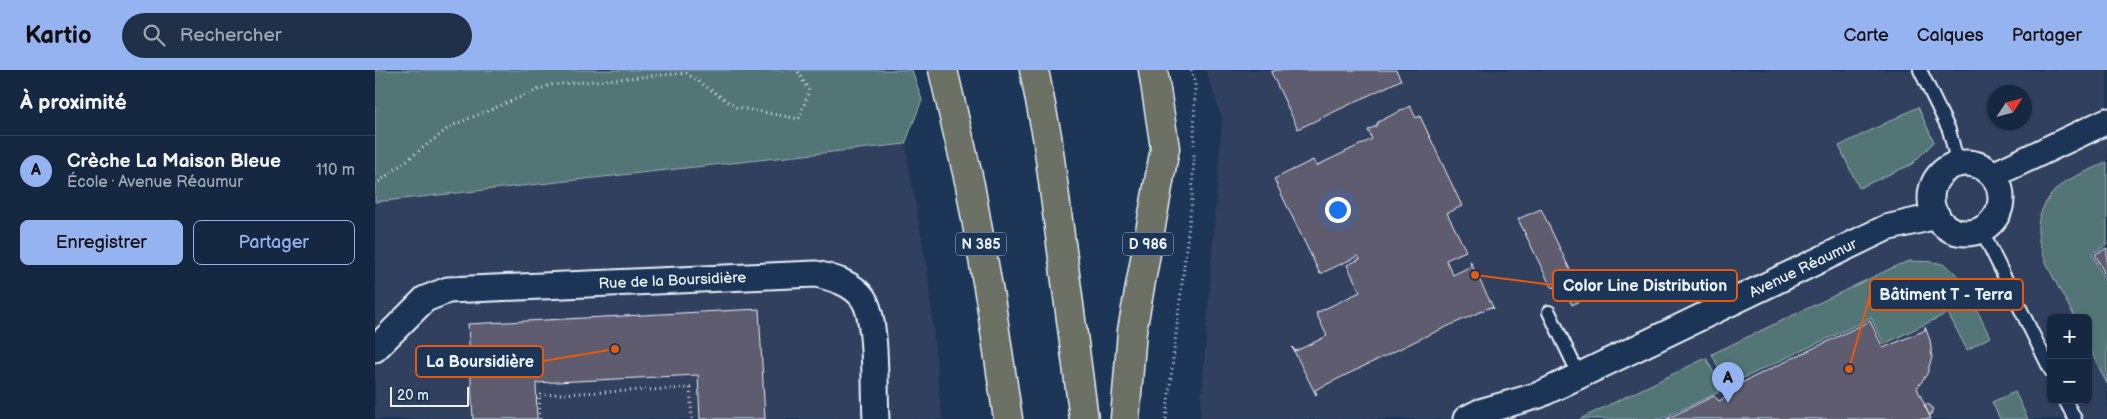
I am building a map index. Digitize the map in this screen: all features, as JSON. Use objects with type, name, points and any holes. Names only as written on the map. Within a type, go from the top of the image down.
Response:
[{"type":"main road","name":"N 385","points":[[943,70],[970,186],[991,304],[1008,419]]},
{"type":"main road","points":[[1034,70],[1048,146],[1084,419]]},
{"type":"main road","name":"D 986","points":[[1125,419],[1132,331],[1165,148],[1153,70]]},
{"type":"street","points":[[1993,176],[2107,121]]},
{"type":"street","points":[[1958,164],[1977,164],[1993,176],[2001,195],[2001,206],[1990,224],[1981,230],[1971,232],[1952,230],[1937,216],[1931,195],[1934,185],[1947,168],[1958,164]]},
{"type":"street","name":"Avenue Réaumur","points":[[1466,419],[1480,412],[1539,395],[1886,228],[1937,216]]},
{"type":"street","name":"Rue de la Boursidière","points":[[375,349],[425,299],[448,290],[816,274],[840,279],[862,297],[871,318],[875,419]]},
{"type":"street","name":"Avenue Réaumur","points":[[1509,419],[1539,395]]},
{"type":"lane","points":[[1920,70],[1949,130],[1958,164]]},
{"type":"lane","points":[[1981,230],[2047,362]]},
{"type":"lane","points":[[1549,312],[1579,375]]},
{"type":"lane","points":[[2067,404],[2075,419]]},
{"type":"path","points":[[375,185],[451,126],[550,85],[686,73],[736,107],[799,119],[809,91],[797,70]]},
{"type":"path","points":[[1166,419],[1192,199],[1195,83],[1191,70]]},
{"type":"path","points":[[540,419],[539,395],[691,388],[692,419]]},
{"type":"shaded area","points":[[1206,70],[2107,70],[2107,419],[1200,419],[1222,119]]},
{"type":"shaded area","points":[[905,144],[927,268],[942,419],[375,419],[375,202]]},
{"type":"green space","points":[[375,70],[912,70],[922,100],[905,144],[375,202]]},
{"type":"green space","points":[[1918,107],[1934,142],[1912,164],[1859,188],[1839,146]]},
{"type":"green space","points":[[2107,162],[2107,245],[2092,253],[2107,285],[2107,384],[2092,353],[2092,314],[2073,314],[2047,263],[2039,240],[2038,223],[2042,209],[2050,196],[2070,179]]},
{"type":"green space","points":[[1910,261],[1940,263],[1954,272],[1966,289],[1990,337],[1967,350],[1948,313],[1884,344],[1871,318],[1733,383],[1721,373],[1712,354]]},
{"type":"green space","points":[[1706,358],[1715,375],[1719,392],[1661,419],[1580,419]]},
{"type":"green space","points":[[2015,392],[2028,419],[2000,419],[1992,402]]},
{"type":"building","points":[[1276,70],[1396,70],[1401,80],[1298,129],[1271,72]]},
{"type":"building","points":[[1410,106],[1416,118],[1420,116],[1462,206],[1447,213],[1466,251],[1446,260],[1453,275],[1471,266],[1470,261],[1494,309],[1491,307],[1424,337],[1315,390],[1316,395],[1292,347],[1296,351],[1327,336],[1316,313],[1360,292],[1347,265],[1360,259],[1358,256],[1320,274],[1274,179],[1313,160],[1316,166],[1372,139],[1368,130],[1376,126],[1378,122]]},
{"type":"building","points":[[1541,209],[1584,299],[1572,305],[1564,289],[1551,287],[1518,219]]},
{"type":"building","points":[[2107,248],[2107,279],[2095,254]]},
{"type":"building","points":[[759,309],[765,419],[700,419],[698,375],[536,383],[537,419],[473,419],[468,324]]},
{"type":"building","points":[[1870,321],[1883,348],[1925,330],[1925,327],[1930,340],[1932,357],[1927,374],[1917,388],[1931,419],[1666,419],[1714,396],[1719,401],[1737,391],[1735,386]]},
{"type":"building","points":[[1927,404],[1933,410],[1930,416],[1924,405]]},
{"type":"place","name":"Color Line Distribution","points":[[1475,275]]},
{"type":"place","name":"La Boursidière","points":[[615,349]]},
{"type":"place","name":"Bâtiment T - Terra","points":[[1849,369]]},
{"type":"place","name":"Crèche La Maison Bleue","points":[[1728,403]]}]
